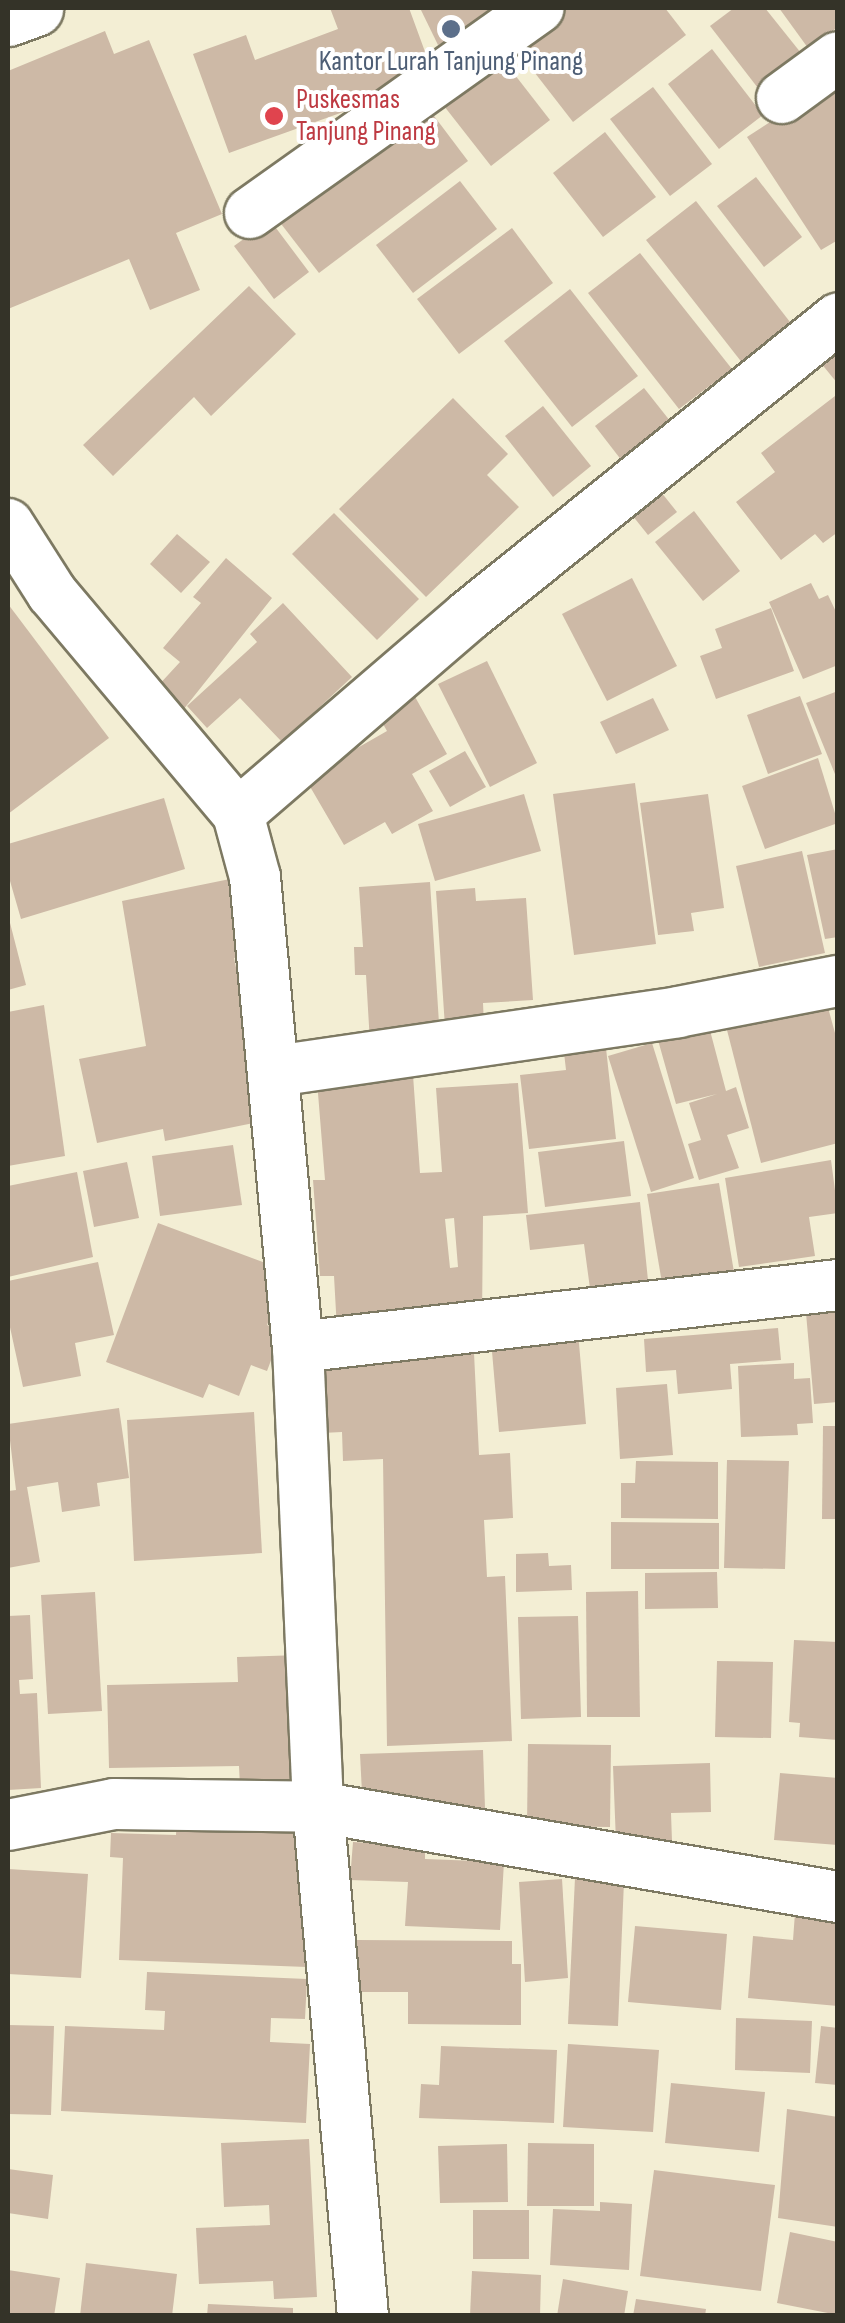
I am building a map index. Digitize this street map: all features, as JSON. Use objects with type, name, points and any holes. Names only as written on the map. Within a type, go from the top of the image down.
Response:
[{"type":"street","points":[[8,18],[34,8]]},
{"type":"street","points":[[250,212],[538,8]]},
{"type":"street","points":[[782,98],[838,57]]},
{"type":"street","points":[[238,814],[468,616],[838,318]]},
{"type":"street","points":[[8,524],[65,608],[238,814],[256,877],[298,1347],[318,1807],[363,2316]]},
{"type":"street","points":[[276,1071],[678,1012],[838,981]]},
{"type":"street","points":[[298,1347],[838,1285]]},
{"type":"street","points":[[8,1825],[114,1804],[318,1807],[838,1896]]},
{"type":"building","name":"Puskesmas Tanjung Pinang","points":[[330,8],[409,8],[435,79],[229,153],[193,54],[246,35],[255,60],[338,29]]},
{"type":"building","name":"Kantor Lurah Tanjung Pinang","points":[[420,8],[503,8],[506,13],[438,45]]},
{"type":"building","points":[[564,8],[665,8],[686,35],[573,122],[514,46]]},
{"type":"building","points":[[734,8],[765,8],[805,58],[761,92],[710,26]]},
{"type":"building","points":[[779,8],[838,8],[838,27],[808,48]]},
{"type":"building","points":[[105,31],[114,54],[149,40],[222,214],[176,233],[200,290],[150,310],[129,259],[8,309],[8,71]]},
{"type":"building","points":[[712,49],[763,115],[719,149],[668,84]]},
{"type":"building","points":[[497,52],[550,120],[491,166],[437,97]]},
{"type":"building","points":[[838,78],[838,240],[821,250],[747,137]]},
{"type":"building","points":[[653,87],[712,164],[670,196],[610,119]]},
{"type":"building","points":[[425,104],[468,161],[319,273],[275,216]]},
{"type":"building","points":[[605,132],[656,197],[603,237],[553,173]]},
{"type":"building","points":[[756,177],[802,237],[764,267],[717,206]]},
{"type":"building","points":[[460,181],[497,229],[413,293],[376,245]]},
{"type":"building","points":[[696,201],[797,331],[747,369],[646,240]]},
{"type":"building","points":[[270,220],[309,272],[274,299],[234,246]]},
{"type":"building","points":[[512,228],[553,283],[459,354],[417,299]]},
{"type":"building","points":[[640,253],[732,369],[679,409],[588,293]]},
{"type":"building","points":[[249,286],[296,334],[211,416],[194,397],[113,476],[83,445]]},
{"type":"building","points":[[570,289],[638,376],[572,427],[504,341]]},
{"type":"building","points":[[838,349],[838,384],[820,362]]},
{"type":"building","points":[[644,388],[678,431],[629,470],[595,426]]},
{"type":"building","points":[[835,396],[838,532],[823,543],[815,534],[781,560],[736,502],[775,472],[761,453]]},
{"type":"building","points":[[453,398],[508,454],[487,475],[519,507],[426,597],[339,509]]},
{"type":"building","points":[[543,406],[591,466],[553,497],[505,436]]},
{"type":"building","points":[[657,487],[677,512],[648,535],[628,510]]},
{"type":"building","points":[[694,511],[740,571],[703,601],[655,542]]},
{"type":"building","points":[[334,513],[419,599],[377,640],[292,554]]},
{"type":"building","points":[[177,534],[210,562],[181,593],[150,564]]},
{"type":"building","points":[[226,558],[272,598],[183,710],[156,688],[180,662],[163,648],[201,603],[193,597]]},
{"type":"building","points":[[632,578],[677,666],[607,701],[562,614]]},
{"type":"building","points":[[811,583],[819,599],[828,595],[838,616],[838,665],[803,679],[769,602]]},
{"type":"building","points":[[283,603],[352,677],[282,742],[240,698],[207,728],[187,706],[257,642],[250,634]]},
{"type":"building","points":[[8,604],[109,738],[8,814]]},
{"type":"building","points":[[771,608],[794,671],[716,699],[700,656],[722,648],[715,629]]},
{"type":"building","points":[[487,661],[537,763],[490,787],[438,684]]},
{"type":"building","points":[[838,691],[838,779],[837,779],[806,703]]},
{"type":"building","points":[[414,695],[447,754],[412,774],[433,811],[392,834],[385,822],[344,845],[305,778],[387,731],[378,715]]},
{"type":"building","points":[[800,696],[822,754],[768,774],[747,715]]},
{"type":"building","points":[[653,698],[669,730],[616,754],[600,722]]},
{"type":"building","points":[[465,751],[486,787],[450,807],[429,771]]},
{"type":"building","points":[[818,758],[838,823],[765,849],[742,786]]},
{"type":"building","points":[[635,783],[656,944],[574,955],[553,794]]},
{"type":"building","points":[[524,794],[541,851],[435,881],[418,824]]},
{"type":"building","points":[[708,794],[724,908],[691,913],[694,931],[658,935],[640,803]]},
{"type":"building","points":[[164,798],[185,869],[21,919],[8,874],[8,844]]},
{"type":"building","points":[[838,849],[838,937],[825,939],[807,855]]},
{"type":"building","points":[[802,851],[825,953],[759,967],[736,866]]},
{"type":"building","points":[[230,879],[246,955],[234,958],[268,1120],[165,1141],[163,1129],[97,1143],[79,1059],[146,1046],[122,901]]},
{"type":"building","points":[[430,882],[440,1039],[370,1043],[366,975],[355,975],[354,947],[363,947],[359,887]]},
{"type":"building","points":[[475,888],[476,901],[526,898],[533,1000],[483,1003],[484,1025],[445,1027],[436,891]]},
{"type":"building","points":[[8,920],[26,985],[8,990]]},
{"type":"building","points":[[827,1004],[838,1044],[838,1143],[761,1163],[727,1030]]},
{"type":"building","points":[[44,1005],[65,1156],[8,1166],[8,1012]]},
{"type":"building","points":[[707,1019],[726,1091],[736,1087],[749,1128],[727,1135],[739,1168],[699,1180],[688,1144],[701,1140],[689,1103],[717,1094],[676,1104],[656,1033]]},
{"type":"building","points":[[605,1039],[616,1139],[529,1149],[520,1075],[566,1070],[563,1044]]},
{"type":"building","points":[[652,1043],[694,1178],[651,1192],[608,1056]]},
{"type":"building","points":[[413,1075],[420,1173],[442,1172],[436,1088],[518,1083],[528,1213],[483,1216],[482,1320],[337,1330],[334,1276],[320,1276],[313,1180],[325,1180],[317,1081]],"holes":[[[454,1218],[458,1267],[450,1268],[445,1219]]]},
{"type":"building","points":[[624,1141],[631,1196],[545,1207],[538,1152]]},
{"type":"building","points":[[233,1145],[242,1205],[160,1216],[152,1156]]},
{"type":"building","points":[[831,1160],[838,1213],[809,1217],[815,1256],[739,1267],[725,1178]]},
{"type":"building","points":[[127,1162],[139,1218],[94,1227],[83,1171]]},
{"type":"building","points":[[77,1172],[93,1257],[8,1277],[8,1186]]},
{"type":"building","points":[[719,1183],[735,1278],[663,1289],[647,1194]]},
{"type":"building","points":[[640,1202],[649,1290],[591,1296],[584,1244],[530,1250],[526,1215]]},
{"type":"building","points":[[158,1223],[287,1271],[267,1325],[282,1331],[267,1371],[251,1365],[239,1396],[209,1384],[203,1398],[106,1362]]},
{"type":"building","points":[[98,1262],[114,1335],[75,1343],[81,1376],[23,1387],[8,1318],[8,1281]]},
{"type":"building","points":[[838,1311],[838,1402],[814,1404],[806,1313]]},
{"type":"building","points":[[778,1328],[781,1360],[730,1364],[732,1389],[678,1394],[676,1370],[646,1372],[644,1339]]},
{"type":"building","points":[[578,1332],[586,1424],[499,1432],[491,1340]]},
{"type":"building","points":[[474,1353],[479,1455],[510,1453],[513,1518],[484,1520],[487,1577],[505,1576],[512,1741],[387,1746],[383,1459],[343,1461],[342,1432],[322,1433],[319,1360]]},
{"type":"building","points":[[794,1363],[794,1379],[810,1378],[813,1423],[797,1424],[798,1435],[741,1437],[738,1366]]},
{"type":"building","points":[[667,1384],[673,1455],[620,1459],[616,1388]]},
{"type":"building","points":[[119,1408],[129,1478],[97,1483],[100,1506],[62,1512],[58,1482],[27,1487],[40,1562],[8,1568],[8,1491],[16,1490],[8,1424]]},
{"type":"building","points":[[254,1412],[262,1553],[134,1561],[127,1420]]},
{"type":"building","points":[[823,1426],[838,1426],[838,1519],[822,1519]]},
{"type":"building","points":[[727,1460],[789,1461],[785,1569],[724,1568]]},
{"type":"building","points":[[636,1461],[718,1462],[718,1519],[621,1518],[621,1483],[635,1483]]},
{"type":"building","points":[[611,1522],[719,1523],[719,1569],[611,1569]]},
{"type":"building","points":[[548,1553],[549,1566],[571,1565],[572,1590],[516,1592],[516,1554]]},
{"type":"building","points":[[717,1572],[718,1608],[645,1609],[645,1573]]},
{"type":"building","points":[[638,1591],[640,1717],[587,1717],[586,1592]]},
{"type":"building","points":[[95,1592],[102,1711],[48,1714],[41,1595]]},
{"type":"building","points":[[30,1615],[33,1679],[19,1680],[20,1694],[37,1693],[41,1788],[8,1790],[8,1616]]},
{"type":"building","points":[[578,1616],[581,1717],[521,1719],[518,1617]]},
{"type":"building","points":[[794,1640],[838,1642],[838,1740],[799,1737],[800,1723],[789,1722]]},
{"type":"building","points":[[300,1655],[302,1785],[240,1786],[239,1766],[109,1768],[107,1685],[238,1682],[237,1657]]},
{"type":"building","points":[[717,1661],[773,1662],[771,1738],[715,1737]]},
{"type":"building","points":[[528,1744],[611,1745],[610,1827],[527,1826]]},
{"type":"building","points":[[483,1750],[485,1808],[363,1812],[360,1754]]},
{"type":"building","points":[[710,1763],[711,1812],[671,1813],[672,1841],[616,1842],[613,1766]]},
{"type":"building","points":[[780,1773],[838,1778],[838,1845],[774,1840]]},
{"type":"building","points":[[177,1814],[313,1819],[307,1967],[119,1960],[123,1858],[110,1857],[111,1833],[176,1835]]},
{"type":"building","points":[[353,1842],[425,1846],[425,1859],[504,1862],[500,1930],[405,1926],[408,1882],[350,1880]]},
{"type":"building","points":[[8,1869],[88,1874],[81,1978],[8,1974]]},
{"type":"building","points":[[575,1878],[624,1881],[618,2026],[568,2024]]},
{"type":"building","points":[[562,1879],[568,1978],[525,1982],[519,1882]]},
{"type":"building","points":[[795,1913],[838,1916],[838,2006],[748,1998],[753,1936],[793,1940]]},
{"type":"building","points":[[635,1926],[727,1934],[721,2010],[628,2002]]},
{"type":"building","points":[[357,1940],[512,1941],[512,1964],[521,1964],[521,2025],[408,2024],[408,1992],[356,1992]]},
{"type":"building","points":[[147,1972],[307,1979],[305,2019],[271,2018],[270,2042],[310,2044],[306,2123],[61,2111],[65,2026],[164,2030],[165,2011],[145,2010]]},
{"type":"building","points":[[736,2018],[812,2021],[810,2073],[735,2070]]},
{"type":"building","points":[[8,2025],[54,2026],[51,2115],[8,2114]]},
{"type":"building","points":[[821,2026],[838,2028],[838,2085],[815,2083]]},
{"type":"building","points":[[568,2044],[659,2050],[653,2132],[563,2127]]},
{"type":"building","points":[[441,2046],[557,2050],[554,2123],[419,2118],[421,2084],[439,2085]]},
{"type":"building","points":[[671,2083],[765,2092],[759,2152],[665,2143]]},
{"type":"building","points":[[787,2109],[838,2117],[838,2227],[778,2218]]},
{"type":"building","points":[[309,2139],[317,2297],[274,2299],[273,2281],[199,2284],[196,2228],[270,2225],[269,2205],[224,2207],[221,2143]]},
{"type":"building","points":[[528,2143],[594,2144],[594,2206],[527,2206]]},
{"type":"building","points":[[507,2144],[508,2202],[440,2203],[438,2146]]},
{"type":"building","points":[[8,2169],[53,2175],[48,2219],[8,2213]]},
{"type":"building","points":[[654,2170],[775,2185],[761,2291],[640,2276]]},
{"type":"building","points":[[600,2202],[632,2204],[629,2270],[550,2265],[553,2209],[600,2211]]},
{"type":"building","points":[[473,2210],[529,2210],[529,2259],[473,2259]]},
{"type":"building","points":[[790,2232],[838,2242],[838,2315],[777,2303]]},
{"type":"building","points":[[86,2263],[177,2274],[172,2316],[80,2316]]},
{"type":"building","points":[[8,2270],[60,2278],[54,2316],[8,2316]]},
{"type":"building","points":[[472,2271],[541,2275],[540,2316],[470,2316]]},
{"type":"building","points":[[563,2279],[628,2291],[624,2316],[557,2316]]},
{"type":"building","points":[[636,2299],[706,2309],[705,2316],[633,2316]]},
{"type":"building","points":[[208,2304],[293,2308],[293,2316],[207,2316]]},
{"type":"place","name":"Kantor Lurah Tanjung Pinang","points":[[451,29]]},
{"type":"place","name":"Puskesmas Tanjung Pinang","points":[[274,116]]}]
